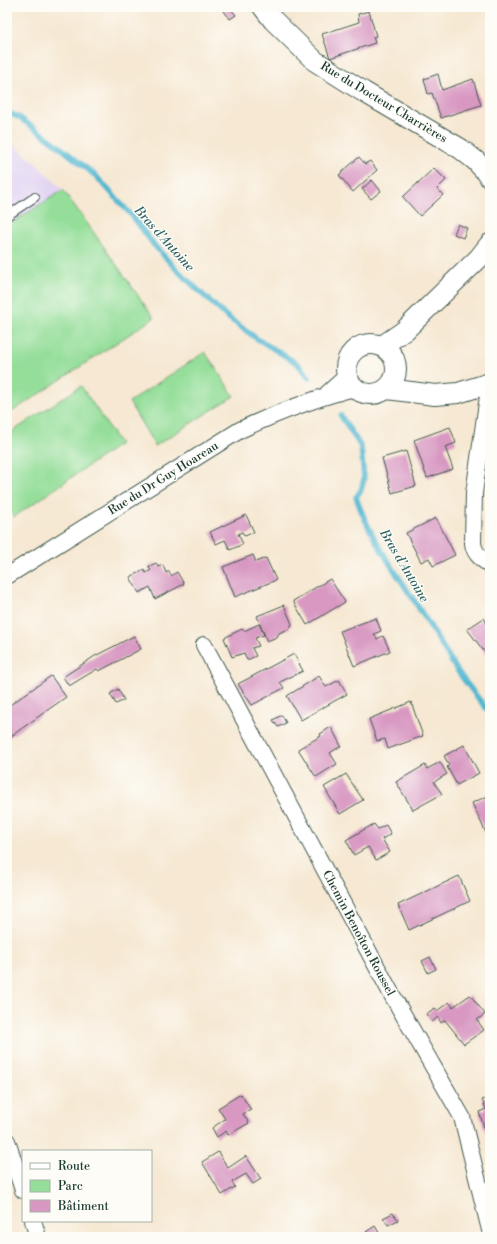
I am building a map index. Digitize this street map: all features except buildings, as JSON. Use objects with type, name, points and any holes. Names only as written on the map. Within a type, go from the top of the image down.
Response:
[{"type":"street","name":"Rue du Docteur Charrières","points":[[263,7],[273,20],[315,61],[364,92],[461,149],[476,161],[490,178]]},
{"type":"street","points":[[387,350],[404,331],[479,258],[490,244]]},
{"type":"street","points":[[374,343],[387,350],[397,367],[392,382],[381,392],[367,394],[360,392],[351,382],[346,368],[352,352],[358,347],[374,343]]},
{"type":"street","name":"Rue du Dr Guy Hoareau","points":[[7,576],[240,430],[272,415],[326,395],[351,382]]},
{"type":"street","points":[[392,382],[419,393],[435,395],[458,393],[488,385],[488,396],[474,493],[473,543],[477,555],[490,565]]},
{"type":"street","name":"Chemin Benoîton Roussel","points":[[204,644],[392,995],[462,1117],[490,1230]]},
{"type":"street","points":[[7,1141],[22,1187]]},
{"type":"street","points":[[33,1222],[38,1237]]},
{"type":"lane","points":[[7,216],[35,197]]},
{"type":"shaded area","points":[[7,138],[63,190],[7,226]]},
{"type":"green space","points":[[63,190],[154,318],[7,415],[7,226]]},
{"type":"green space","points":[[205,352],[234,396],[155,446],[129,402]]},
{"type":"green space","points":[[81,386],[120,444],[14,517],[7,506],[7,435]]},
{"type":"waterway","name":"Bras d'Antoine","points":[[7,112],[20,118],[55,143],[96,176],[134,218],[154,245],[201,293],[226,316],[256,338],[298,364],[309,378]]},
{"type":"waterway","name":"Bras d'Antoine","points":[[341,416],[361,447],[364,479],[361,490],[356,497],[376,541],[457,670],[490,713]]}]
